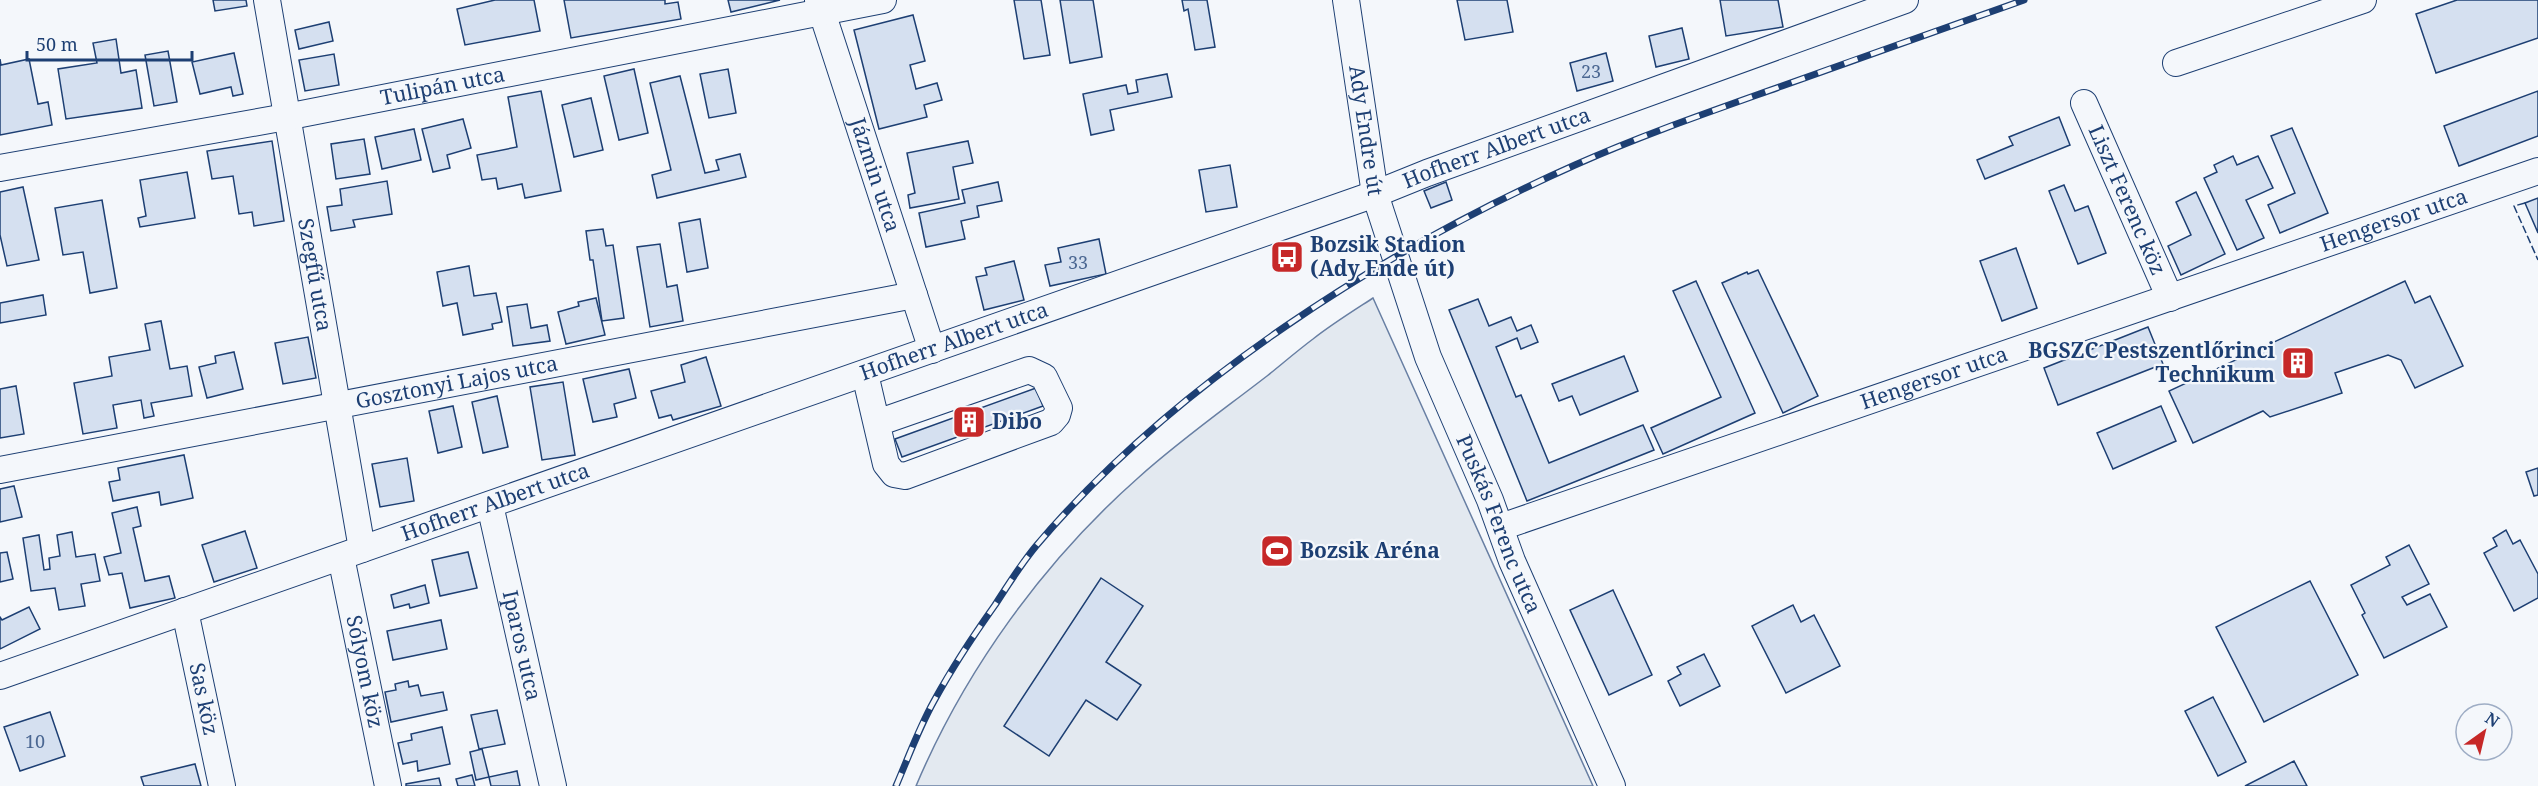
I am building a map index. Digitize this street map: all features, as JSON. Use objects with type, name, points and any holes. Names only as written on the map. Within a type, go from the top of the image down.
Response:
[{"type":"street","name":"Szegfű utca","points":[[267,0],[337,406],[351,553]]},
{"type":"street","name":"Tulipán utca","points":[[0,168],[286,117],[820,6],[883,0]]},
{"type":"street","name":"Ady Endre út","points":[[1346,0],[1375,194],[1395,259]]},
{"type":"street","points":[[2176,63],[2363,0]]},
{"type":"street","name":"Hofherr Albert utca","points":[[0,676],[1375,194],[1889,3]]},
{"type":"street","name":"Jázmin utca","points":[[820,6],[932,350]]},
{"type":"street","name":"Liszt Ferenc köz","points":[[2084,103],[2170,297]]},
{"type":"street","name":"Hengersor utca","points":[[1501,527],[2538,171]]},
{"type":"street","name":"Puskás Ferenc utca","points":[[1395,259],[1428,357],[1501,527],[1512,561],[1612,786]]},
{"type":"street","name":"Gosztonyi Lajos utca","points":[[0,470],[914,295]]},
{"type":"street","points":[[865,374],[885,464],[894,474],[905,476],[1051,422],[1059,408],[1044,377],[1029,370],[877,423]]},
{"type":"street","name":"Iparos utca","points":[[490,505],[553,786]]},
{"type":"street","name":"Sólyom köz","points":[[351,553],[388,786]]},
{"type":"street","name":"Sas köz","points":[[185,611],[222,786]]},
{"type":"shaded area","name":"Bozsik Aréna","points":[[1373,298],[1593,786],[916,786],[958,701],[983,659],[1039,581],[1103,510],[1169,451],[1320,333]]},
{"type":"building","points":[[213,0],[246,0],[247,6],[215,11]]},
{"type":"building","points":[[495,0],[534,0],[540,31],[465,45],[457,9]]},
{"type":"building","points":[[564,0],[665,0],[665,4],[678,2],[681,19],[571,38]]},
{"type":"building","points":[[728,0],[780,0],[731,12]]},
{"type":"building","points":[[1014,0],[1041,0],[1050,55],[1024,59]]},
{"type":"building","points":[[1060,0],[1093,0],[1102,57],[1070,63]]},
{"type":"building","points":[[1182,0],[1207,0],[1215,47],[1195,50],[1188,9],[1184,11]]},
{"type":"building","points":[[1457,0],[1507,0],[1513,32],[1465,40]]},
{"type":"building","points":[[1720,0],[1778,0],[1783,27],[1726,36]]},
{"type":"building","points":[[2457,0],[2538,0],[2538,38],[2436,73],[2416,14]]},
{"type":"building","points":[[913,15],[925,61],[910,65],[916,89],[937,83],[942,100],[924,105],[927,117],[879,129],[854,30]]},
{"type":"building","points":[[329,22],[333,41],[299,49],[295,30]]},
{"type":"building","points":[[1682,28],[1689,59],[1656,67],[1649,36]]},
{"type":"building","points":[[116,39],[121,73],[136,70],[142,108],[66,119],[58,69],[97,63],[93,43]]},
{"type":"building","points":[[168,51],[177,102],[154,106],[145,55]]},
{"type":"building","points":[[234,53],[243,94],[233,96],[231,87],[200,94],[192,62]]},
{"type":"building","points":[[1606,53],[1613,81],[1577,91],[1570,63]]},
{"type":"building","points":[[334,54],[339,85],[305,91],[299,60]]},
{"type":"building","points":[[0,59],[1,65],[29,59],[38,104],[48,102],[52,125],[0,135]]},
{"type":"building","points":[[634,69],[648,133],[619,140],[604,76]]},
{"type":"building","points":[[728,69],[736,113],[709,118],[700,74]]},
{"type":"building","points":[[1167,74],[1172,97],[1110,110],[1114,130],[1091,135],[1083,94],[1126,85],[1128,94],[1138,92],[1136,80]]},
{"type":"building","points":[[680,76],[705,173],[719,170],[716,160],[740,154],[746,177],[657,198],[652,175],[671,170],[650,83]]},
{"type":"building","points":[[541,91],[561,191],[525,198],[522,184],[498,189],[496,178],[482,180],[477,155],[517,147],[508,97]]},
{"type":"building","points":[[2538,91],[2538,136],[2459,166],[2444,126]]},
{"type":"building","points":[[591,98],[603,150],[574,157],[562,105]]},
{"type":"building","points":[[2059,117],[2070,145],[1985,179],[1977,160],[2013,145],[2009,137]]},
{"type":"building","points":[[463,119],[471,148],[447,155],[450,168],[433,172],[422,129]]},
{"type":"building","points":[[2292,128],[2328,213],[2280,233],[2268,205],[2295,193],[2271,136]]},
{"type":"building","points":[[414,129],[421,160],[382,169],[375,137]]},
{"type":"building","points":[[364,139],[370,174],[336,179],[331,144]]},
{"type":"building","points":[[272,141],[284,221],[254,226],[252,212],[239,214],[233,176],[212,179],[207,151]]},
{"type":"building","points":[[968,141],[973,163],[953,167],[959,199],[910,208],[908,195],[915,193],[907,153]]},
{"type":"building","points":[[2233,156],[2237,165],[2258,156],[2273,188],[2246,200],[2264,238],[2237,250],[2204,178],[2217,172],[2214,165]]},
{"type":"building","points":[[1230,165],[1237,207],[1206,212],[1199,170]]},
{"type":"building","points":[[187,172],[195,218],[140,227],[138,218],[146,216],[140,180]]},
{"type":"building","points":[[387,181],[392,214],[353,220],[355,227],[331,231],[327,207],[342,205],[340,189]]},
{"type":"building","points":[[998,182],[1002,201],[977,206],[979,217],[961,221],[965,239],[926,247],[919,213],[965,203],[962,190]]},
{"type":"building","points":[[1446,182],[1452,200],[1431,208],[1424,191]]},
{"type":"building","points":[[2064,185],[2075,211],[2088,206],[2106,253],[2078,264],[2049,191]]},
{"type":"building","points":[[23,187],[39,260],[7,266],[0,235],[0,192]]},
{"type":"building","points":[[2196,192],[2225,254],[2181,275],[2168,246],[2191,235],[2176,202]]},
{"type":"building","points":[[2538,198],[2538,233],[2525,203]]},
{"type":"building","points":[[102,200],[117,288],[90,293],[83,252],[63,255],[55,208]]},
{"type":"building","points":[[700,219],[708,268],[687,272],[679,223]]},
{"type":"building","points":[[603,229],[606,246],[613,245],[624,318],[602,321],[593,260],[590,260],[586,231]]},
{"type":"building","points":[[1099,239],[1106,274],[1050,286],[1045,265],[1061,262],[1058,248]]},
{"type":"building","points":[[660,244],[667,287],[677,285],[683,321],[650,327],[637,247]]},
{"type":"building","points":[[2016,248],[2037,308],[2002,321],[1980,261]]},
{"type":"building","points":[[1014,261],[1024,300],[984,310],[976,277],[987,275],[985,268]]},
{"type":"building","points":[[469,266],[474,296],[496,293],[502,322],[492,324],[493,329],[463,335],[457,303],[443,306],[437,272]]},
{"type":"building","points":[[1758,270],[1818,396],[1783,413],[1722,283],[1747,272],[1748,274]]},
{"type":"building","points":[[1696,281],[1755,413],[1663,454],[1651,428],[1721,397],[1673,291]]},
{"type":"building","name":"BGSZC Pestszentlőrinci Technikum","points":[[2405,281],[2415,303],[2430,296],[2463,366],[2415,388],[2401,360],[2388,355],[2335,373],[2342,393],[2270,417],[2263,411],[2193,443],[2169,391]]},
{"type":"building","points":[[43,295],[46,315],[0,323],[0,303]]},
{"type":"building","points":[[596,298],[605,335],[566,344],[558,312],[579,306],[578,302]]},
{"type":"building","points":[[1478,299],[1489,326],[1511,317],[1517,331],[1531,325],[1538,342],[1521,349],[1517,338],[1496,347],[1516,397],[1521,395],[1549,463],[1643,425],[1654,450],[1527,501],[1449,310]]},
{"type":"building","points":[[527,304],[531,328],[547,325],[550,341],[513,346],[507,307]]},
{"type":"building","points":[[161,321],[170,369],[187,366],[192,396],[151,403],[154,416],[144,418],[141,400],[113,405],[117,428],[83,434],[74,383],[112,376],[109,357],[150,350],[145,324]]},
{"type":"building","points":[[2148,327],[2163,364],[2058,405],[2044,368]]},
{"type":"building","points":[[308,337],[316,378],[283,384],[275,343]]},
{"type":"building","points":[[234,352],[243,389],[207,398],[199,367],[216,363],[215,356]]},
{"type":"building","points":[[1624,356],[1638,391],[1580,415],[1572,396],[1559,401],[1552,384]]},
{"type":"building","points":[[706,357],[721,406],[673,420],[671,415],[659,418],[651,391],[685,382],[681,365]]},
{"type":"building","points":[[629,369],[636,398],[614,404],[617,417],[593,422],[583,379]]},
{"type":"building","points":[[563,382],[575,455],[542,460],[530,387]]},
{"type":"building","points":[[16,386],[24,434],[0,438],[0,389]]},
{"type":"building","name":"Dibo","points":[[1036,388],[1043,406],[902,457],[895,439]]},
{"type":"building","points":[[497,396],[508,447],[483,453],[472,402]]},
{"type":"building","points":[[453,406],[462,447],[438,453],[429,411]]},
{"type":"building","points":[[2161,406],[2176,441],[2113,469],[2097,433]]},
{"type":"building","points":[[184,455],[193,498],[161,505],[159,492],[113,501],[109,482],[120,480],[118,468]]},
{"type":"building","points":[[407,458],[414,501],[380,507],[372,464]]},
{"type":"building","points":[[2538,468],[2538,495],[2534,496],[2526,472]]},
{"type":"building","points":[[14,486],[22,517],[0,522],[0,489]]},
{"type":"building","points":[[137,507],[141,526],[133,528],[145,581],[169,576],[175,598],[130,608],[122,573],[109,575],[104,557],[121,553],[112,513]]},
{"type":"building","points":[[2506,530],[2513,544],[2520,540],[2538,574],[2538,598],[2514,611],[2484,553],[2497,546],[2493,538]]},
{"type":"building","points":[[245,531],[257,568],[214,582],[202,545]]},
{"type":"building","points":[[72,532],[76,557],[95,554],[100,581],[81,584],[85,606],[59,610],[55,588],[31,591],[23,538],[39,535],[44,570],[50,569],[49,558],[60,556],[57,535]]},
{"type":"building","points":[[2409,545],[2429,584],[2402,597],[2407,605],[2430,594],[2447,627],[2384,658],[2362,615],[2365,613],[2351,585],[2390,565],[2386,557]]},
{"type":"building","points":[[7,552],[13,579],[0,582],[0,553]]},
{"type":"building","points":[[468,552],[477,588],[440,596],[432,560]]},
{"type":"building","points":[[1101,578],[1143,606],[1106,662],[1141,685],[1117,720],[1086,700],[1049,756],[1004,726]]},
{"type":"building","points":[[2310,581],[2358,675],[2264,722],[2216,627]]},
{"type":"building","points":[[425,585],[429,603],[410,608],[409,604],[394,608],[391,595]]},
{"type":"building","points":[[1613,590],[1652,675],[1609,695],[1570,610]]},
{"type":"building","points":[[1793,605],[1801,622],[1814,615],[1840,666],[1786,693],[1752,626]]},
{"type":"building","points":[[29,607],[40,629],[0,649],[0,617],[2,620]]},
{"type":"building","points":[[441,620],[447,649],[393,660],[387,631]]},
{"type":"building","points":[[1704,654],[1720,686],[1680,706],[1668,681],[1681,674],[1677,667]]},
{"type":"building","points":[[408,681],[409,687],[418,685],[421,696],[443,692],[447,710],[391,722],[385,692],[396,690],[395,684]]},
{"type":"building","points":[[2213,697],[2246,762],[2218,776],[2185,711]]},
{"type":"building","points":[[497,710],[505,744],[479,749],[471,715]]},
{"type":"building","points":[[50,712],[65,756],[20,771],[4,727]]},
{"type":"building","points":[[442,727],[450,764],[418,771],[417,761],[403,764],[398,743],[412,740],[411,734]]},
{"type":"building","points":[[482,749],[489,777],[476,780],[470,752]]},
{"type":"building","points":[[2294,761],[2307,786],[2245,786]]},
{"type":"building","points":[[195,764],[201,786],[144,786],[141,777]]},
{"type":"building","points":[[517,771],[520,786],[491,786],[489,777]]},
{"type":"building","points":[[472,775],[475,786],[458,786],[456,779]]},
{"type":"building","points":[[439,778],[441,786],[406,786],[406,784]]},
{"type":"railway","points":[[896,786],[923,722],[955,664],[1036,546],[1091,487],[1151,430],[1216,377],[1284,327],[1429,238],[1502,199],[1575,165],[1677,124],[2024,0]]},
{"type":"fence","points":[[2525,203],[2514,206],[2538,260]]},
{"type":"place","name":"Bozsik Stadion (Ady Ende út)","points":[[1287,257]]},
{"type":"place","name":"BGSZC Pestszentlőrinci Technikum","points":[[2298,363]]},
{"type":"place","name":"Dibo","points":[[969,422]]},
{"type":"place","name":"Bozsik Aréna","points":[[1277,551]]}]
